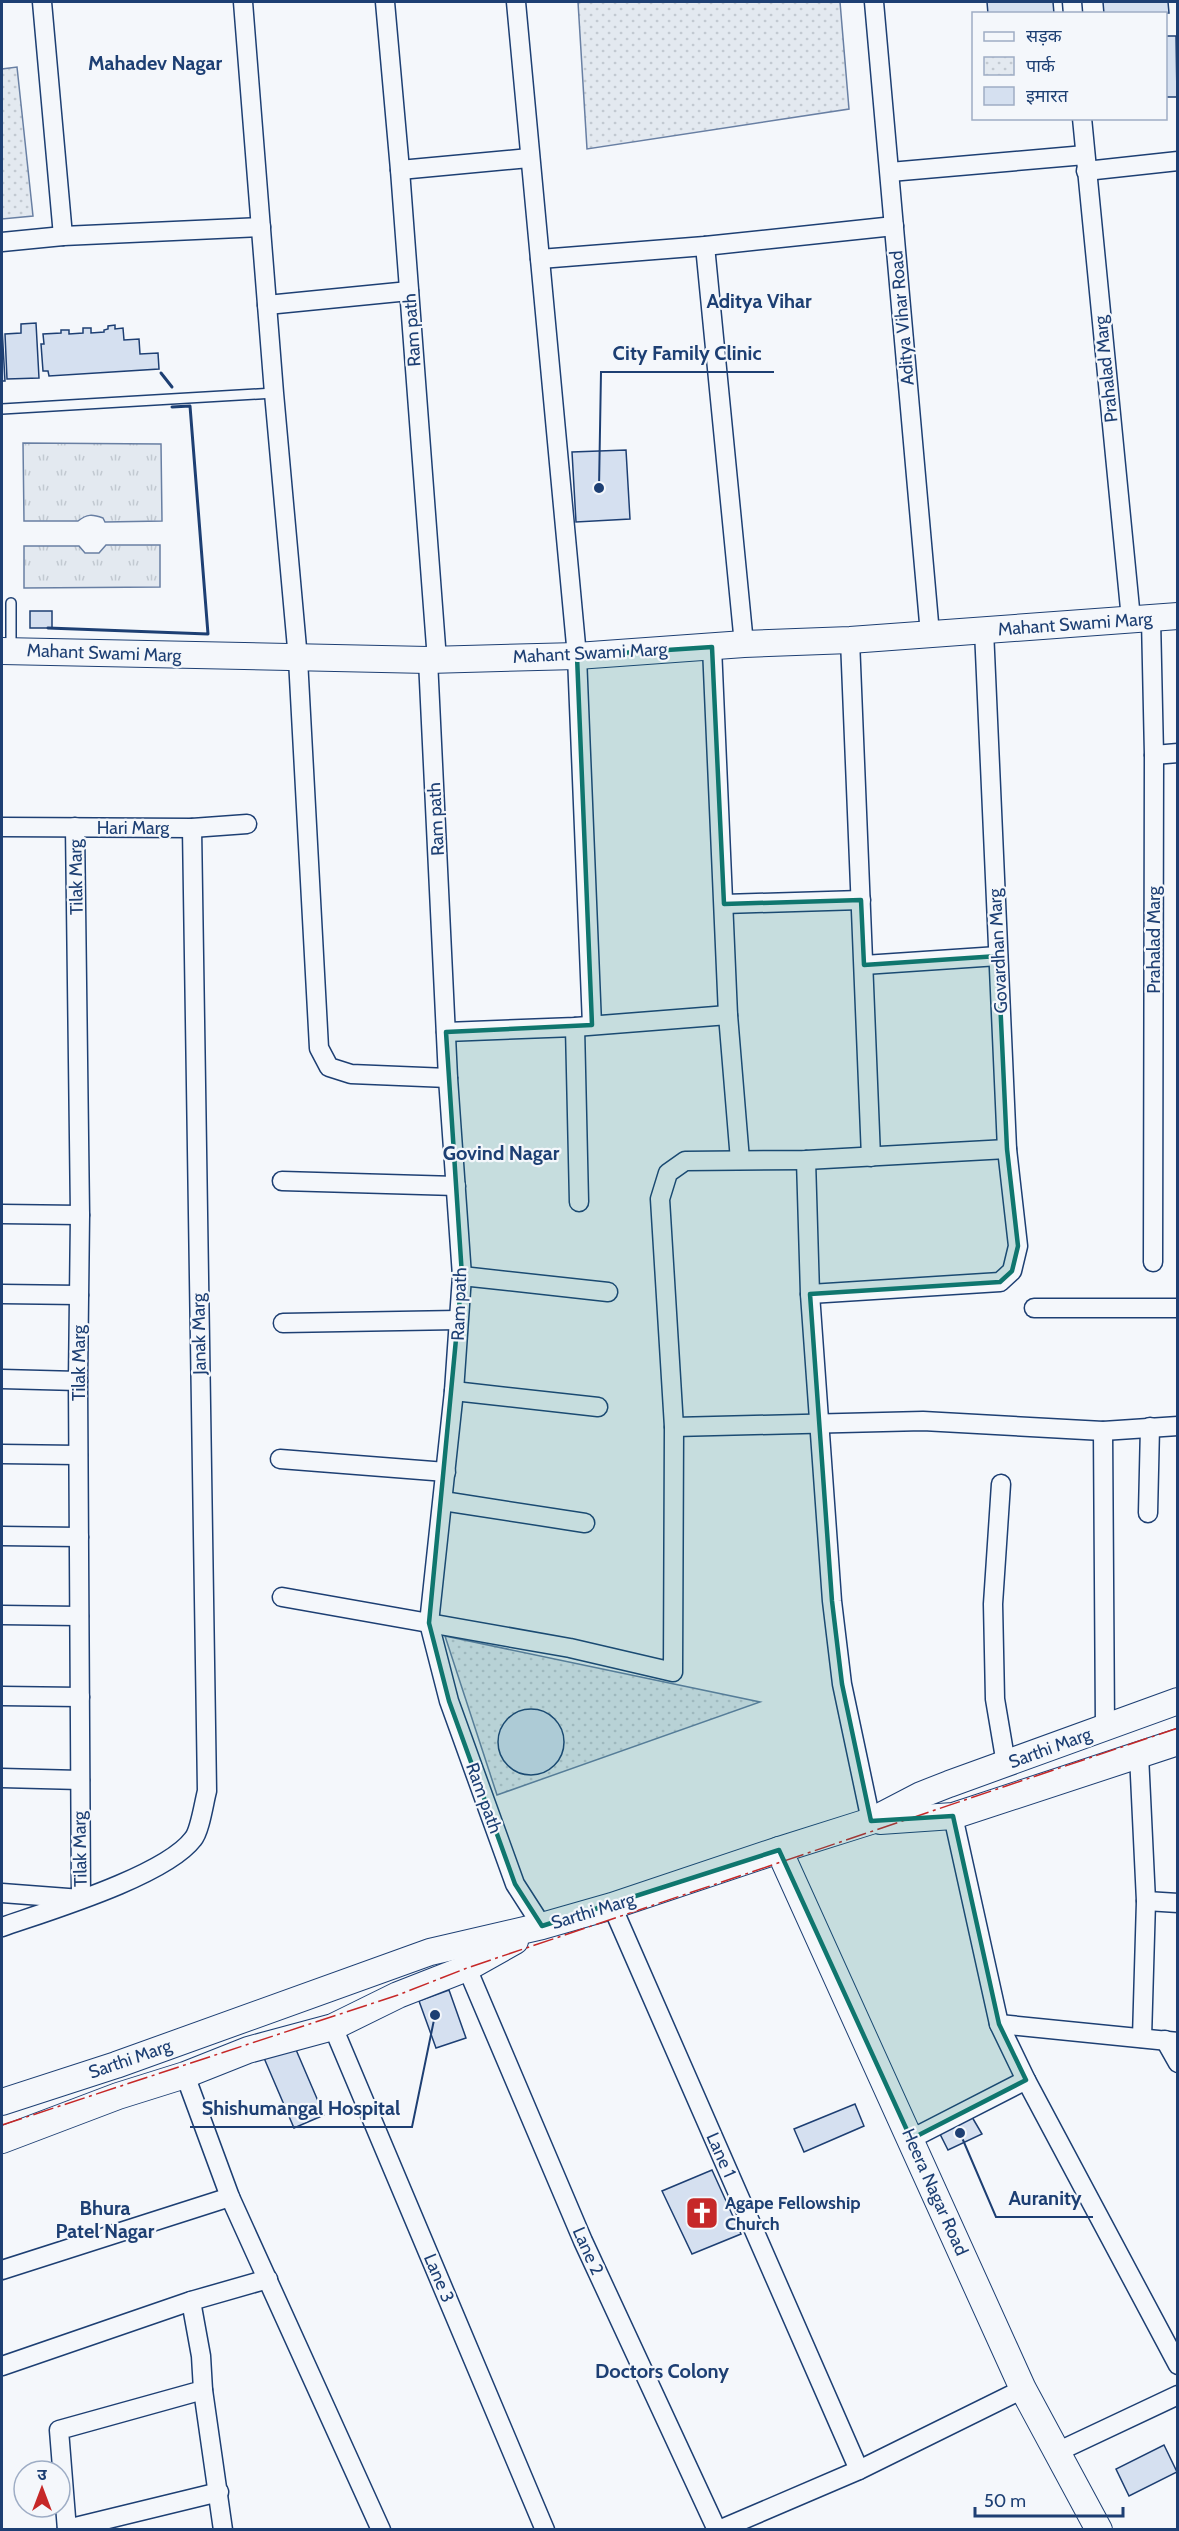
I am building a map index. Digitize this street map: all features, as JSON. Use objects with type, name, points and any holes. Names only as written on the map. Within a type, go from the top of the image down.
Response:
[{"type":"street","points":[[42,2],[63,236]]},
{"type":"street","points":[[243,2],[298,658],[319,1048],[329,1067],[351,1074],[448,1078]]},
{"type":"street","name":"Ram path","points":[[385,2],[409,291],[432,660],[448,1078],[462,1276],[454,1391],[429,1623],[449,1701],[515,1884],[542,1926]]},
{"type":"street","points":[[516,2],[578,656],[584,1026],[579,1202]]},
{"type":"street","name":"Aditya Vihar Road","points":[[874,2],[930,634]]},
{"type":"street","name":"Prahalad Marg","points":[[1082,120],[1141,619],[1154,755],[1153,1262]]},
{"type":"street","points":[[400,170],[529,158]]},
{"type":"street","points":[[890,172],[1178,161]]},
{"type":"street","points":[[540,259],[705,246],[894,226]]},
{"type":"street","points":[[2,242],[63,236],[261,227]]},
{"type":"street","points":[[705,246],[744,644]]},
{"type":"street","points":[[267,305],[409,291]]},
{"type":"street","name":"Mahant Swami Marg","points":[[6,651],[432,660],[578,656],[744,644],[850,640],[1178,616]]},
{"type":"street","name":"Govardhan Marg","points":[[810,1294],[999,1282],[1012,1271],[1018,1246],[1006,1149],[984,630]]},
{"type":"street","points":[[850,640],[871,1157]]},
{"type":"street","points":[[712,647],[728,1015],[740,1160]]},
{"type":"street","points":[[1154,755],[1178,753]]},
{"type":"street","name":"Hari Marg","points":[[2,827],[192,828],[247,824]]},
{"type":"street","name":"Tilak Marg","points":[[75,827],[80,1215],[78,1455],[81,1899]]},
{"type":"street","name":"Janak Marg","points":[[192,828],[207,1791],[194,1839]]},
{"type":"street","points":[[724,904],[861,900]]},
{"type":"street","points":[[864,965],[998,956]]},
{"type":"street","points":[[446,1032],[584,1026],[728,1015]]},
{"type":"street","points":[[282,1597],[570,1648],[673,1672],[674,1427],[660,1199],[668,1173],[685,1161],[806,1160],[1006,1149]]},
{"type":"street","points":[[806,1160],[810,1294],[831,1601],[841,1672],[871,1821],[952,1816],[1178,1742]]},
{"type":"street","points":[[282,1181],[456,1186]]},
{"type":"street","points":[[2,1214],[80,1215]]},
{"type":"street","points":[[462,1276],[608,1292]]},
{"type":"street","points":[[2,1294],[79,1295]]},
{"type":"street","points":[[1034,1308],[1178,1308]]},
{"type":"street","points":[[283,1323],[458,1320]]},
{"type":"street","points":[[2,1379],[78,1381]]},
{"type":"street","points":[[454,1391],[598,1407]]},
{"type":"street","points":[[674,1427],[923,1420],[1103,1431],[1178,1426]]},
{"type":"street","points":[[1148,1513],[1150,1427]]},
{"type":"street","points":[[1103,1431],[1105,1727]]},
{"type":"street","points":[[2,1454],[78,1455]]},
{"type":"street","points":[[280,1458],[446,1472]]},
{"type":"street","points":[[1001,1484],[993,1604],[995,1699],[1006,1764]]},
{"type":"street","points":[[443,1501],[585,1523]]},
{"type":"street","points":[[2,1536],[79,1537]]},
{"type":"street","points":[[2,1615],[79,1616]]},
{"type":"street","points":[[2,1696],[80,1697]]},
{"type":"street","name":"Sarthi Marg","points":[[2,2102],[318,1994],[430,1952],[542,1926],[612,1906],[871,1821],[921,1795],[1178,1701]]},
{"type":"street","points":[[1139,1755],[1146,1901],[1142,2038]]},
{"type":"street","points":[[2,1778],[80,1780]]},
{"type":"street","points":[[952,1816],[999,2024],[1026,2080],[1178,2365]]},
{"type":"street","name":"Tilak Marg","points":[[2,1927],[81,1899],[164,1863],[194,1839]]},
{"type":"street","name":"Heera Nagar Road","points":[[779,1850],[1023,2389],[1099,2529]]},
{"type":"street","points":[[2,1893],[81,1899]]},
{"type":"street","points":[[1146,1901],[1178,1904]]},
{"type":"street","name":"Lane 1","points":[[612,1906],[859,2470]]},
{"type":"street","name":"Sarthi Marg","points":[[2,2140],[117,2096],[185,2075],[248,2050],[333,2026],[398,1995],[467,1968],[542,1926]]},
{"type":"street","name":"Lane 2","points":[[467,1968],[583,2241],[718,2529]]},
{"type":"street","points":[[318,1994],[333,2026]]},
{"type":"street","points":[[999,2024],[1171,2041],[1178,2063]]},
{"type":"street","name":"Lane 3","points":[[333,2026],[545,2529]]},
{"type":"street","points":[[185,2075],[230,2197],[381,2529]]},
{"type":"street","points":[[911,2139],[1026,2080]]},
{"type":"street","points":[[2,2270],[230,2197]]},
{"type":"street","points":[[2,2366],[191,2301],[268,2279]]},
{"type":"street","points":[[191,2301],[201,2356],[203,2390],[223,2529]]},
{"type":"street","points":[[718,2529],[859,2470],[1023,2389]]},
{"type":"street","points":[[203,2390],[59,2430],[67,2529],[219,2492]]},
{"type":"street","points":[[1057,2452],[1178,2395]]},
{"type":"lane","points":[[2,409],[274,393]]},
{"type":"lane","points":[[6,651],[11,603]]},
{"type":"highlighted area","points":[[712,647],[724,904],[861,900],[864,965],[998,956],[1007,1149],[1018,1246],[1012,1271],[1000,1282],[810,1294],[832,1601],[842,1684],[871,1821],[953,1816],[999,2024],[1026,2080],[911,2139],[779,1850],[542,1926],[515,1884],[449,1701],[429,1623],[462,1276],[446,1032],[592,1025],[577,656]]},
{"type":"green space","points":[[578,2],[840,2],[849,109],[587,149]]},
{"type":"green space","points":[[17,67],[33,216],[2,219],[2,69]]},
{"type":"green space","points":[[23,443],[161,444],[162,521],[105,522],[103,518],[93,515],[78,521],[24,521]]},
{"type":"green space","points":[[106,545],[160,545],[160,587],[24,588],[24,546],[79,546],[85,553],[99,553]]},
{"type":"green space","points":[[445,1636],[760,1702],[497,1795]]},
{"type":"building","points":[[987,2],[1053,2],[1054,12],[988,12]]},
{"type":"building","points":[[1103,2],[1168,2],[1169,13],[1167,12],[1104,12]]},
{"type":"building","points":[[1167,36],[1176,36],[1177,97],[1167,97]]},
{"type":"building","points":[[36,323],[39,378],[7,379],[5,334],[21,333],[21,324]]},
{"type":"building","points":[[115,325],[115,329],[123,328],[124,340],[139,339],[140,354],[158,353],[159,369],[49,376],[48,371],[43,371],[41,344],[44,344],[43,334],[61,333],[61,330],[69,330],[69,334],[83,333],[83,328],[91,328],[91,333],[104,332],[108,326]]},
{"type":"building","points":[[2,327],[5,381],[2,381]]},
{"type":"building","points":[[626,450],[630,519],[576,522],[572,452]]},
{"type":"building","points":[[30,611],[52,611],[52,628],[30,628]]},
{"type":"building","points":[[525,1709],[537,1709],[549,1714],[559,1724],[564,1742],[562,1755],[549,1770],[537,1775],[525,1775],[513,1770],[503,1760],[498,1748],[498,1736],[503,1724],[513,1714]]},
{"type":"building","points":[[449,1990],[466,2038],[436,2048],[419,2001]]},
{"type":"building","points":[[294,2045],[324,2115],[294,2128],[264,2058]]},
{"type":"building","points":[[855,2104],[864,2126],[804,2152],[794,2129]]},
{"type":"building","points":[[972,2117],[982,2134],[948,2150],[939,2132]]},
{"type":"building","name":"Agape Fellowship Church","points":[[712,2170],[741,2234],[692,2254],[662,2191]]},
{"type":"building","points":[[1164,2445],[1177,2472],[1129,2496],[1116,2469]]},
{"type":"wall","points":[[161,373],[172,387]]},
{"type":"wall","points":[[48,628],[208,634],[190,406],[172,407]]},
{"type":"power","points":[[2,2125],[398,1995],[467,1968],[1178,1728]]},
{"type":"place","name":"City Family Clinic","points":[[599,488]]},
{"type":"place","name":"Shishumangal Hospital","points":[[435,2015]]},
{"type":"place","name":"Auranity","points":[[960,2133]]},
{"type":"place","name":"Agape Fellowship Church","points":[[702,2213]]},
{"type":"district","name":"Mahadev Nagar","points":[[155,63]]},
{"type":"district","name":"Aditya Vihar","points":[[759,301]]},
{"type":"district","name":"Govind Nagar","points":[[501,1153]]},
{"type":"district","name":"Bhura Patel Nagar","points":[[105,2220]]},
{"type":"district","name":"Doctors Colony","points":[[662,2371]]}]
